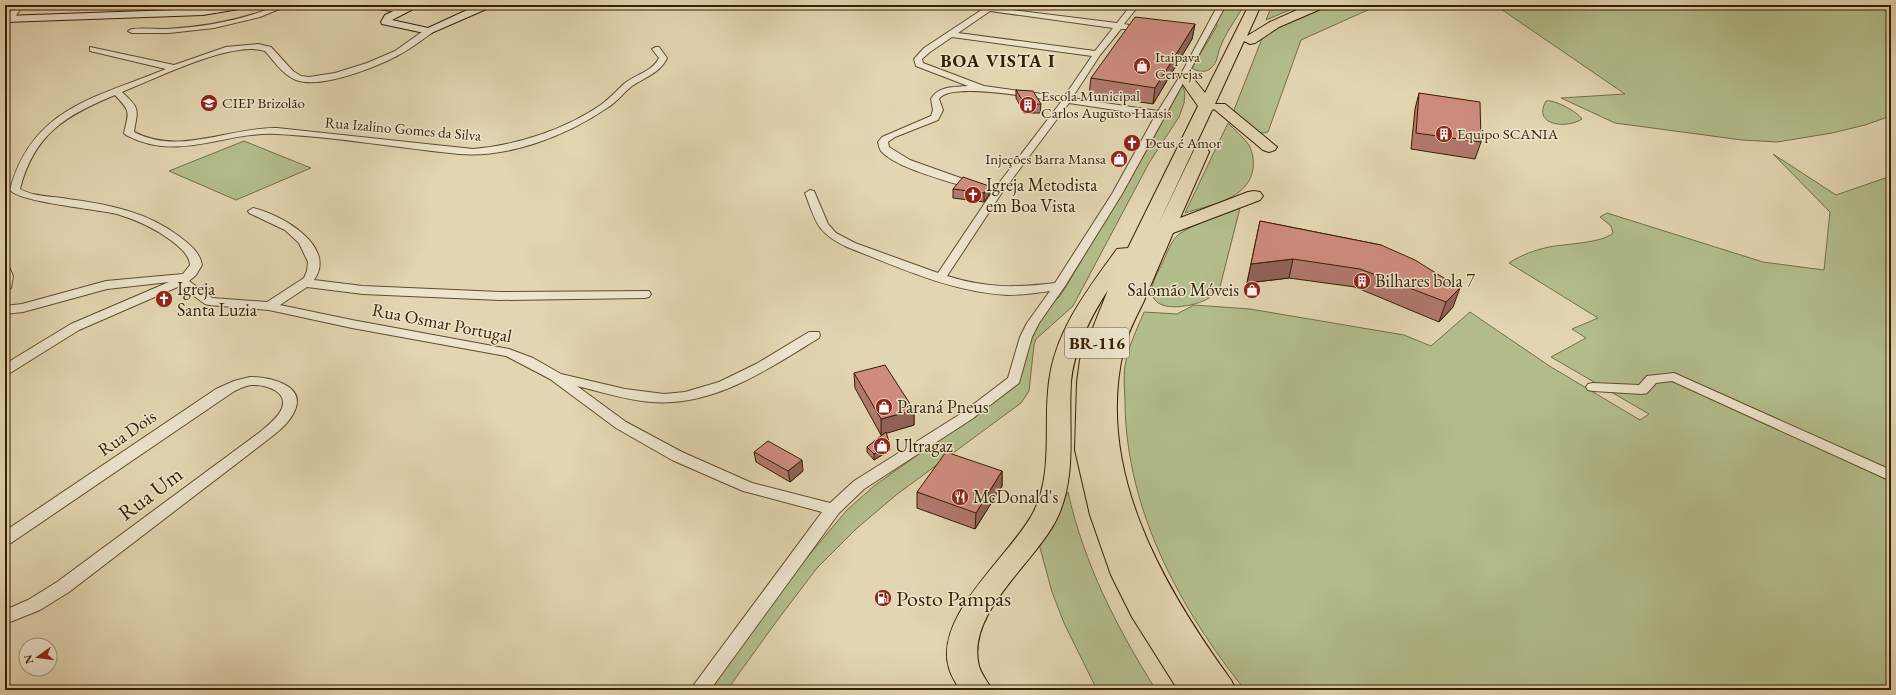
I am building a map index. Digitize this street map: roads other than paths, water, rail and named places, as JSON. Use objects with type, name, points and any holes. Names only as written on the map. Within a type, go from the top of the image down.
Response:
[{"type":"highway","name":"BR-116","points":[[1220,690],[1179,629],[1143,562],[1121,502],[1106,435],[1106,390],[1114,348],[1120,328],[1164,230],[1195,166],[1213,107],[1240,33],[1254,5]]},
{"type":"highway","name":"BR-116","points":[[1195,690],[1142,609],[1125,575],[1103,515],[1087,450],[1087,403],[1091,360],[1129,265],[1170,182],[1250,40],[1264,5]]},
{"type":"highway","points":[[1250,40],[1263,30],[1284,19],[1319,5]]},
{"type":"highway","points":[[1184,76],[1213,107],[1269,147]]},
{"type":"highway","points":[[976,690],[966,674],[962,656],[963,638],[970,619],[1006,568],[1026,545],[1044,516],[1054,493],[1059,472],[1060,380],[1070,338],[1087,308],[1170,182]]},
{"type":"highway","points":[[1164,230],[1254,196]]},
{"type":"street","points":[[6,17],[203,12],[246,5]]},
{"type":"street","points":[[132,31],[169,31],[207,27],[248,19],[285,5]]},
{"type":"street","points":[[369,5],[401,11]]},
{"type":"street","points":[[416,5],[387,18],[386,22],[429,31]]},
{"type":"street","points":[[5,370],[75,327],[184,279],[196,265],[194,257],[182,243],[160,227],[130,215],[95,207],[34,198],[21,194],[15,190],[21,172],[48,128],[88,104],[174,68],[217,52],[256,46],[268,49],[293,75],[304,80],[322,79],[390,56],[406,48],[429,31],[487,5]]},
{"type":"street","points":[[940,278],[958,253],[990,191],[1067,100],[1134,5]]},
{"type":"street","points":[[699,690],[833,509],[859,485],[967,416],[1012,383],[1016,376],[1026,337],[1042,309],[1059,286],[1117,194],[1161,114],[1184,76],[1201,36],[1222,5]]},
{"type":"street","points":[[6,17],[18,7]]},
{"type":"street","points":[[982,88],[922,66],[918,59],[927,50],[976,16],[992,7],[1136,28]]},
{"type":"street","points":[[950,34],[1098,54]]},
{"type":"street","points":[[93,49],[174,68]]},
{"type":"street","name":"Rua Izalino Gomes da Silva","points":[[117,92],[132,107],[133,112],[130,133],[145,141],[192,143],[271,131],[365,140],[460,152],[482,151],[501,149],[528,141],[580,119],[604,106],[636,78],[660,64],[663,58],[656,49]]},
{"type":"street","points":[[990,191],[902,161],[888,153],[883,146],[883,142],[886,138],[892,135],[935,118],[938,110],[935,99],[938,94],[949,90],[982,88],[1161,114]]},
{"type":"street","points":[[810,193],[824,227],[837,239],[940,278],[1007,291],[1059,286]]},
{"type":"street","points":[[253,211],[286,226],[303,240],[310,249],[315,264],[313,274],[305,283],[270,306]]},
{"type":"street","points":[[5,269],[7,276],[5,288]]},
{"type":"street","points":[[5,310],[23,308],[106,285],[184,279]]},
{"type":"street","name":"Rua Osmar Portugal","points":[[184,279],[209,301],[270,306],[352,324],[503,351],[524,359],[555,376],[621,425],[683,459],[727,479],[753,488],[833,509]]},
{"type":"street","points":[[305,283],[363,290],[500,296],[645,294]]},
{"type":"street","points":[[555,376],[639,395],[663,398],[690,396],[714,389],[739,378],[814,336]]},
{"type":"street","points":[[1593,387],[1642,390],[1652,379],[1674,377],[1891,476]]},
{"type":"street","name":"Rua Dois","points":[[5,540],[221,392],[249,381],[259,381],[278,386]]},
{"type":"street","name":"Rua Um","points":[[5,617],[34,605],[64,587],[265,435],[284,416],[290,406],[291,401],[289,395],[283,388],[278,386]]},
{"type":"place","name":"Itaipava Cervejas","points":[[1142,66]]},
{"type":"place","name":"CIEP Brizolão","points":[[209,103]]},
{"type":"place","name":"Escola Municipal Carlos Augusto Haasis","points":[[1028,105]]},
{"type":"place","name":"Equipo SCANIA","points":[[1444,134]]},
{"type":"place","name":"Deus é Amor","points":[[1132,143]]},
{"type":"place","name":"Injeções Barra Mansa","points":[[1119,159]]},
{"type":"place","name":"Igreja Metodista em Boa Vista","points":[[973,195]]},
{"type":"place","name":"Bilhares bola 7","points":[[1362,281]]},
{"type":"place","name":"Salomão Móveis","points":[[1252,290]]},
{"type":"place","name":"Igreja Santa Luzia","points":[[164,299]]},
{"type":"place","name":"Paraná Pneus","points":[[884,407]]},
{"type":"place","name":"Ultragaz","points":[[882,446]]},
{"type":"place","name":"McDonald's","points":[[960,497]]},
{"type":"place","name":"Posto Pampas","points":[[883,598]]},
{"type":"district","name":"BOA VISTA I","points":[[998,61]]}]
